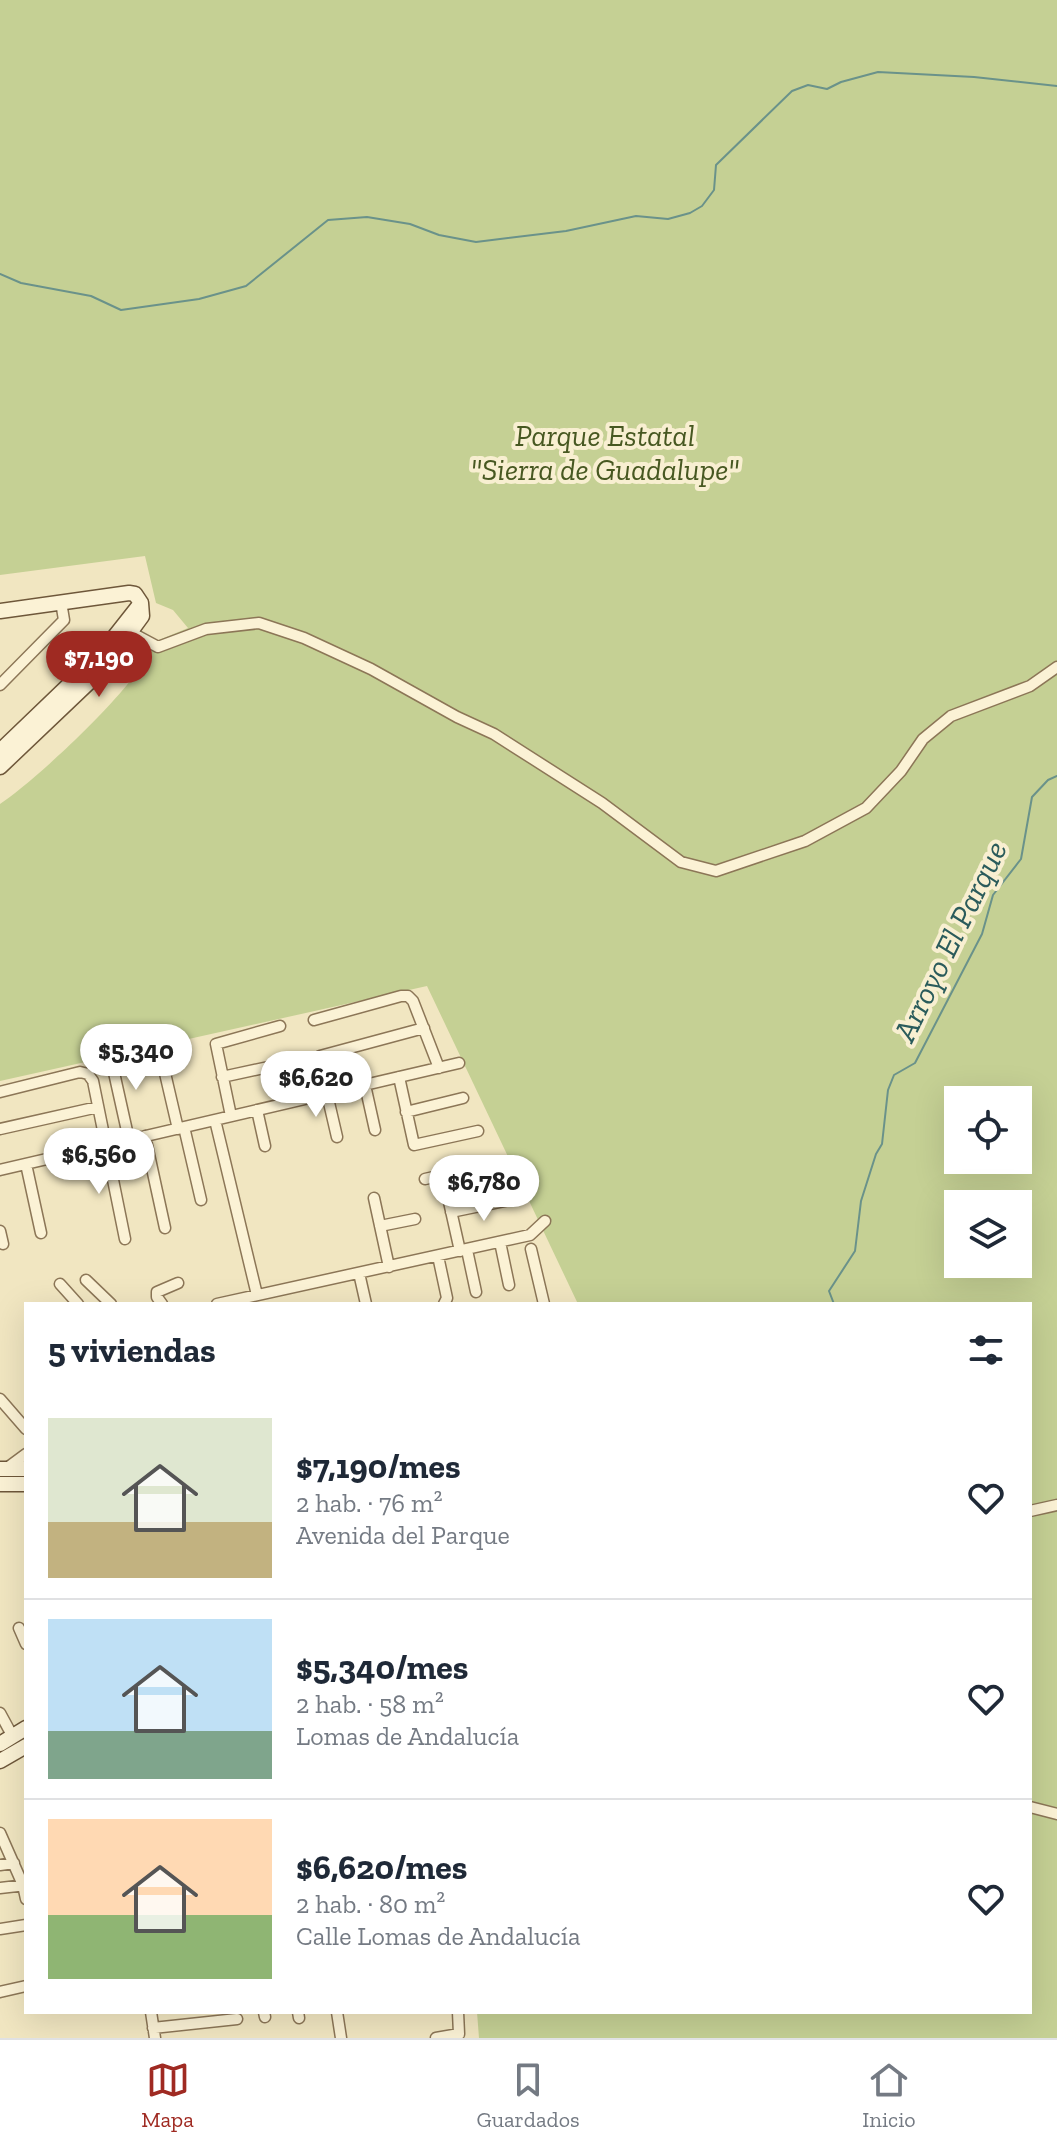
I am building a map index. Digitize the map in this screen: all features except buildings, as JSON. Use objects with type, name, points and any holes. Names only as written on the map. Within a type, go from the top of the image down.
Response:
[{"type":"street","points":[[0,611],[129,593],[135,594],[141,603],[142,616],[104,668],[20,740],[0,751]]},
{"type":"street","points":[[0,685],[64,620],[61,602]]},
{"type":"street","points":[[0,767],[20,740],[100,655],[141,603]]},
{"type":"street","points":[[130,632],[158,647],[206,629],[259,623],[304,638],[371,669],[494,734],[602,803],[681,862],[716,871],[805,841],[866,808],[901,771],[923,739],[951,716],[1030,686],[1057,667]]},
{"type":"street","points":[[314,1020],[408,996],[413,1001],[439,1068]]},
{"type":"street","points":[[231,1116],[215,1049],[218,1041],[280,1026]]},
{"type":"street","points":[[320,1056],[424,1028]]},
{"type":"street","points":[[158,1043],[201,1200]]},
{"type":"street","points":[[109,1050],[129,1140]]},
{"type":"street","points":[[0,1170],[459,1063]]},
{"type":"street","points":[[222,1077],[278,1065]]},
{"type":"street","points":[[0,1092],[80,1072],[88,1074],[93,1081],[125,1239]]},
{"type":"street","points":[[399,1077],[416,1146],[478,1131]]},
{"type":"street","points":[[365,1085],[375,1130]]},
{"type":"street","points":[[327,1094],[337,1137]]},
{"type":"street","points":[[406,1112],[463,1098]]},
{"type":"street","points":[[0,1129],[98,1107]]},
{"type":"street","points":[[257,1110],[265,1146]]},
{"type":"street","points":[[215,1120],[257,1295]]},
{"type":"street","points":[[145,1136],[165,1228]]},
{"type":"street","points":[[425,1179],[496,1163]]},
{"type":"street","points":[[26,1164],[41,1233]]},
{"type":"street","points":[[443,1175],[476,1292]]},
{"type":"street","points":[[374,1198],[389,1267]]},
{"type":"street","points":[[451,1212],[509,1200]]},
{"type":"street","points":[[380,1226],[415,1219]]},
{"type":"street","points":[[226,1302],[530,1235],[545,1221]]},
{"type":"street","points":[[0,1231],[3,1244]]},
{"type":"street","points":[[500,1242],[509,1285]]},
{"type":"street","points":[[531,1249],[544,1302]]},
{"type":"street","points":[[438,1256],[447,1298],[445,1302]]},
{"type":"street","points":[[359,1273],[366,1302]]},
{"type":"street","points":[[86,1280],[109,1302]]},
{"type":"street","points":[[161,1302],[157,1292],[178,1283]]},
{"type":"street","points":[[60,1284],[76,1302]]},
{"type":"street","points":[[0,1399],[24,1427]]},
{"type":"street","points":[[2,1474],[24,1456]]},
{"type":"street","points":[[2,1474],[24,1469]]},
{"type":"street","points":[[2,1474],[24,1483]]},
{"type":"street","points":[[1032,1511],[1057,1505]]},
{"type":"street","points":[[19,1628],[24,1639]]},
{"type":"street","points":[[0,1713],[6,1740],[24,1729]]},
{"type":"street","points":[[0,1761],[24,1747]]},
{"type":"street","points":[[1032,1808],[1057,1814]]},
{"type":"street","points":[[0,1833],[24,1883]]},
{"type":"street","points":[[0,1865],[14,1863]]},
{"type":"street","points":[[0,1888],[24,1885]]},
{"type":"street","points":[[0,1929],[24,1925]]},
{"type":"street","points":[[0,1992],[24,1986]]},
{"type":"street","points":[[337,2014],[341,2038]]},
{"type":"street","points":[[436,2038],[459,2034],[458,2014]]},
{"type":"street","points":[[154,2033],[237,2019]]},
{"type":"green space","name":"Parque Estatal \"Sierra de Guadalupe\"","points":[[0,0],[1057,0],[1057,2038],[479,2038],[477,2014],[1032,2014],[1032,1302],[577,1302],[427,986],[0,1081],[0,804],[62,753],[111,704],[146,659],[154,642],[188,628],[173,610],[156,603],[145,556],[0,575]]},
{"type":"waterway","points":[[0,274],[21,283],[91,296],[121,310],[199,299],[246,286],[328,220],[367,217],[410,224],[439,235],[476,242],[566,231],[636,216],[668,219],[702,206],[714,190],[716,165],[792,91],[808,85],[827,89],[878,72],[974,77],[1057,86]]},
{"type":"waterway","name":"Arroyo El Parque","points":[[833,1302],[829,1291],[855,1251],[861,1201],[882,1144],[888,1090],[894,1075],[915,1063],[982,934],[993,895],[1021,859],[1032,797],[1048,780],[1057,776]]}]
